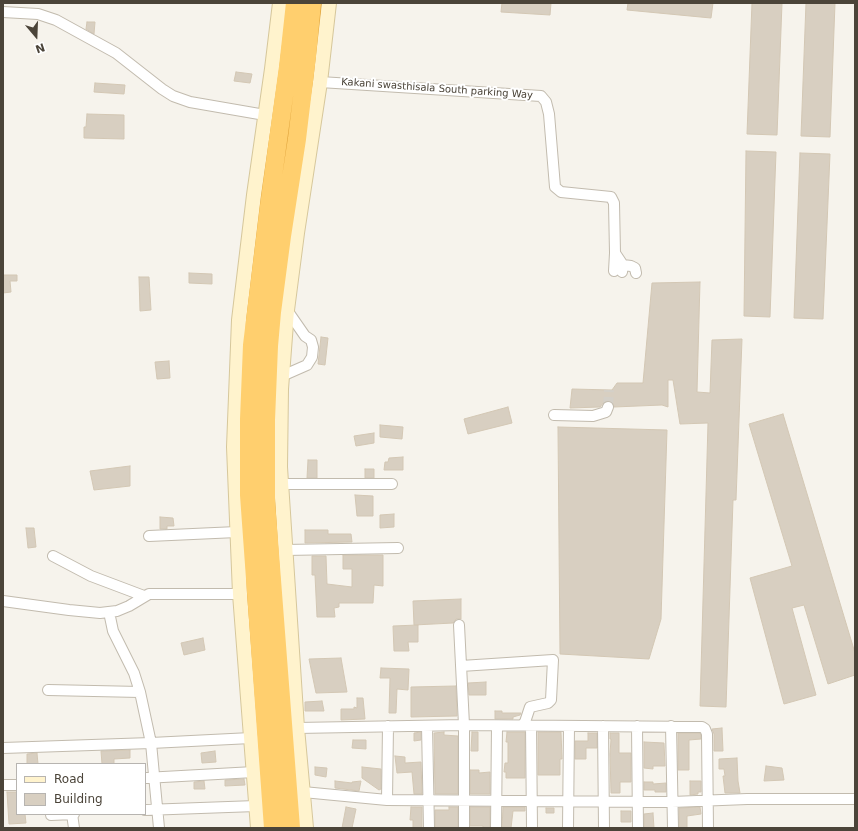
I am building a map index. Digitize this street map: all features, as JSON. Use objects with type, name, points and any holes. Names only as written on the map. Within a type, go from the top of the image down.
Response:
[{"type":"highway","points":[[273,828],[249,495],[249,419],[252,344],[295,3]]},
{"type":"highway","points":[[291,828],[266,502],[266,420],[272,312],[297,139],[312,3]]},
{"type":"main road","points":[[258,828],[240,594],[234,447],[238,320],[280,3]]},
{"type":"main road","points":[[306,828],[297,728],[280,467],[282,376],[287,310],[320,82],[329,3]]},
{"type":"street","points":[[3,12],[38,14],[56,20],[116,53],[173,96],[190,102],[265,116]]},
{"type":"street","name":"Kakani swasthisala South parking Way","points":[[320,82],[541,96],[546,102],[549,114],[555,187],[561,192],[611,197],[614,203],[615,253],[620,269],[631,266],[635,268],[636,273]]},
{"type":"street","points":[[282,376],[307,365],[312,357],[313,347],[311,340],[305,336],[287,310]]},
{"type":"street","points":[[554,415],[593,416],[606,412],[608,407]]},
{"type":"street","points":[[281,484],[392,484]]},
{"type":"street","points":[[149,536],[237,532]]},
{"type":"street","points":[[285,550],[398,548]]},
{"type":"street","points":[[53,556],[91,576],[144,596]]},
{"type":"street","points":[[3,601],[69,610],[110,612],[129,606],[144,596],[153,594],[240,594]]},
{"type":"street","points":[[110,612],[113,631],[134,673],[140,692],[151,743],[149,777],[157,810],[159,828]]},
{"type":"street","points":[[460,625],[463,666],[464,828]]},
{"type":"street","points":[[463,666],[551,659],[553,662],[551,700],[548,703],[530,707],[525,722],[527,725],[532,828]]},
{"type":"street","points":[[48,690],[140,692]]},
{"type":"street","points":[[297,728],[464,725],[702,727],[706,731],[708,828]]},
{"type":"street","points":[[387,800],[388,726]]},
{"type":"street","points":[[426,726],[429,828]]},
{"type":"street","points":[[496,828],[497,726]]},
{"type":"street","points":[[568,828],[569,726]]},
{"type":"street","points":[[603,726],[604,828]]},
{"type":"street","points":[[637,726],[638,828]]},
{"type":"street","points":[[671,726],[673,828]]},
{"type":"street","points":[[3,748],[251,738]]},
{"type":"street","points":[[149,777],[254,772]]},
{"type":"street","points":[[3,785],[16,785]]},
{"type":"street","points":[[303,792],[387,800],[672,802],[747,799],[855,799]]},
{"type":"street","points":[[146,810],[256,806]]},
{"type":"street","points":[[73,815],[74,828]]},
{"type":"building","points":[[502,3],[551,3],[550,15],[501,12]]},
{"type":"building","points":[[628,3],[713,3],[711,18],[627,10]]},
{"type":"building","points":[[752,3],[782,3],[777,135],[747,134]]},
{"type":"building","points":[[806,3],[835,3],[830,137],[801,136]]},
{"type":"building","points":[[87,22],[95,22],[94,34],[86,29]]},
{"type":"building","points":[[236,72],[252,74],[250,83],[234,81]]},
{"type":"building","points":[[95,83],[125,85],[124,94],[94,92]]},
{"type":"building","points":[[87,114],[124,115],[124,139],[84,138],[84,127],[86,127]]},
{"type":"building","points":[[746,151],[776,152],[770,317],[744,316]]},
{"type":"building","points":[[800,153],[830,154],[823,319],[794,318]]},
{"type":"building","points":[[189,273],[212,274],[212,284],[189,283]]},
{"type":"building","points":[[3,275],[17,275],[17,281],[10,281],[11,292],[3,293]]},
{"type":"building","points":[[139,277],[149,277],[151,310],[140,311]]},
{"type":"building","points":[[700,282],[697,392],[710,393],[712,340],[742,339],[736,500],[733,500],[726,707],[700,706],[708,423],[680,424],[673,380],[668,380],[668,407],[662,405],[614,407],[613,403],[607,401],[600,407],[570,408],[572,389],[612,390],[617,383],[643,383],[652,283]]},
{"type":"building","points":[[321,337],[328,338],[325,365],[318,364]]},
{"type":"building","points":[[169,361],[170,378],[157,379],[155,362]]},
{"type":"building","points":[[508,407],[512,423],[468,434],[464,419]]},
{"type":"building","points":[[783,414],[855,653],[855,675],[828,684],[804,605],[792,608],[816,695],[784,704],[750,578],[792,566],[749,424]]},
{"type":"building","points":[[380,425],[403,427],[402,439],[380,437]]},
{"type":"building","points":[[558,427],[667,430],[661,619],[649,659],[560,654]]},
{"type":"building","points":[[374,433],[374,443],[356,446],[354,436]]},
{"type":"building","points":[[403,457],[403,470],[384,470],[385,462],[388,462],[389,458]]},
{"type":"building","points":[[308,460],[317,460],[317,478],[307,478]]},
{"type":"building","points":[[130,466],[130,486],[94,490],[90,471]]},
{"type":"building","points":[[365,469],[374,469],[374,478],[365,478]]},
{"type":"building","points":[[355,495],[373,496],[373,516],[357,516]]},
{"type":"building","points":[[394,514],[394,527],[380,528],[380,515]]},
{"type":"building","points":[[160,517],[173,518],[174,526],[167,526],[167,529],[160,529]]},
{"type":"building","points":[[26,528],[34,528],[36,547],[28,548]]},
{"type":"building","points":[[305,530],[328,530],[328,534],[351,534],[352,542],[305,543]]},
{"type":"building","points":[[343,555],[383,555],[383,586],[374,585],[373,603],[339,603],[339,607],[334,608],[335,617],[317,617],[315,575],[312,575],[312,556],[326,556],[327,584],[352,587],[352,569],[343,569]]},
{"type":"building","points":[[461,599],[461,619],[456,619],[453,623],[414,625],[413,601]]},
{"type":"building","points":[[418,625],[418,642],[408,642],[409,651],[394,651],[393,626]]},
{"type":"building","points":[[203,638],[205,650],[184,655],[181,643]]},
{"type":"building","points":[[341,658],[347,692],[316,693],[309,659]]},
{"type":"building","points":[[381,668],[409,669],[408,690],[397,689],[396,713],[389,713],[390,678],[380,678]]},
{"type":"building","points":[[486,682],[486,695],[469,695],[468,683]]},
{"type":"building","points":[[456,686],[457,716],[411,717],[411,687]]},
{"type":"building","points":[[357,698],[363,698],[365,719],[341,720],[341,709],[357,708]]},
{"type":"building","points":[[322,701],[324,711],[305,711],[305,702]]},
{"type":"building","points":[[495,711],[502,711],[502,713],[521,713],[520,715],[513,717],[513,719],[495,719]]},
{"type":"building","points":[[722,728],[723,751],[714,751],[714,734],[712,729]]},
{"type":"building","points":[[421,732],[421,740],[414,741],[414,733]]},
{"type":"building","points":[[444,732],[444,735],[458,736],[458,794],[435,794],[434,733]]},
{"type":"building","points":[[472,732],[478,732],[478,751],[471,751]]},
{"type":"building","points":[[507,732],[525,732],[525,778],[506,778],[506,772],[504,772],[505,763],[508,763],[508,742],[506,742]]},
{"type":"building","points":[[538,732],[561,732],[562,759],[560,759],[560,775],[538,775]]},
{"type":"building","points":[[588,733],[597,733],[597,748],[586,748],[586,759],[575,759],[575,741],[588,741]]},
{"type":"building","points":[[610,733],[619,733],[619,753],[631,753],[631,782],[620,782],[620,793],[611,793]]},
{"type":"building","points":[[678,733],[700,733],[701,735],[701,739],[689,740],[689,770],[678,770]]},
{"type":"building","points":[[353,740],[366,740],[366,749],[352,748]]},
{"type":"building","points":[[644,742],[664,743],[665,766],[653,766],[653,769],[644,768]]},
{"type":"building","points":[[130,750],[130,758],[114,759],[114,763],[102,763],[101,751]]},
{"type":"building","points":[[215,751],[216,762],[202,763],[201,753]]},
{"type":"building","points":[[37,753],[38,763],[27,763],[27,754]]},
{"type":"building","points":[[395,756],[405,757],[405,763],[421,762],[422,794],[414,794],[412,772],[397,773]]},
{"type":"building","points":[[737,758],[740,793],[725,793],[723,776],[725,776],[724,769],[719,769],[719,759]]},
{"type":"building","points":[[766,766],[782,768],[784,780],[764,781]]},
{"type":"building","points":[[315,767],[327,768],[326,777],[315,775]]},
{"type":"building","points":[[362,767],[381,769],[381,789],[379,790],[362,778]]},
{"type":"building","points":[[470,770],[479,770],[479,773],[490,772],[490,794],[470,794]]},
{"type":"building","points":[[244,779],[245,785],[225,786],[225,780]]},
{"type":"building","points":[[204,781],[205,789],[194,789],[194,782]]},
{"type":"building","points":[[335,781],[352,783],[361,781],[359,791],[335,788]]},
{"type":"building","points":[[690,781],[701,781],[701,792],[690,795]]},
{"type":"building","points":[[644,782],[653,782],[653,784],[666,783],[666,792],[644,790]]},
{"type":"building","points":[[7,792],[16,792],[16,815],[25,815],[26,823],[9,824]]},
{"type":"building","points":[[346,807],[356,809],[352,828],[342,828]]},
{"type":"building","points":[[411,807],[422,807],[422,828],[413,828],[413,820],[410,820]]},
{"type":"building","points":[[449,807],[458,807],[458,828],[435,828],[435,810],[449,810]]},
{"type":"building","points":[[470,807],[490,807],[490,828],[483,828],[483,826],[470,826]]},
{"type":"building","points":[[503,807],[525,807],[525,811],[513,811],[511,828],[502,828]]},
{"type":"building","points":[[700,807],[701,814],[687,816],[687,828],[679,828],[679,808]]},
{"type":"building","points":[[546,808],[554,808],[554,813],[546,813]]},
{"type":"building","points":[[621,811],[631,811],[631,822],[621,822]]},
{"type":"building","points":[[653,813],[654,828],[644,828],[644,814]]},
{"type":"tunnel","points":[[608,407],[609,390]]}]
